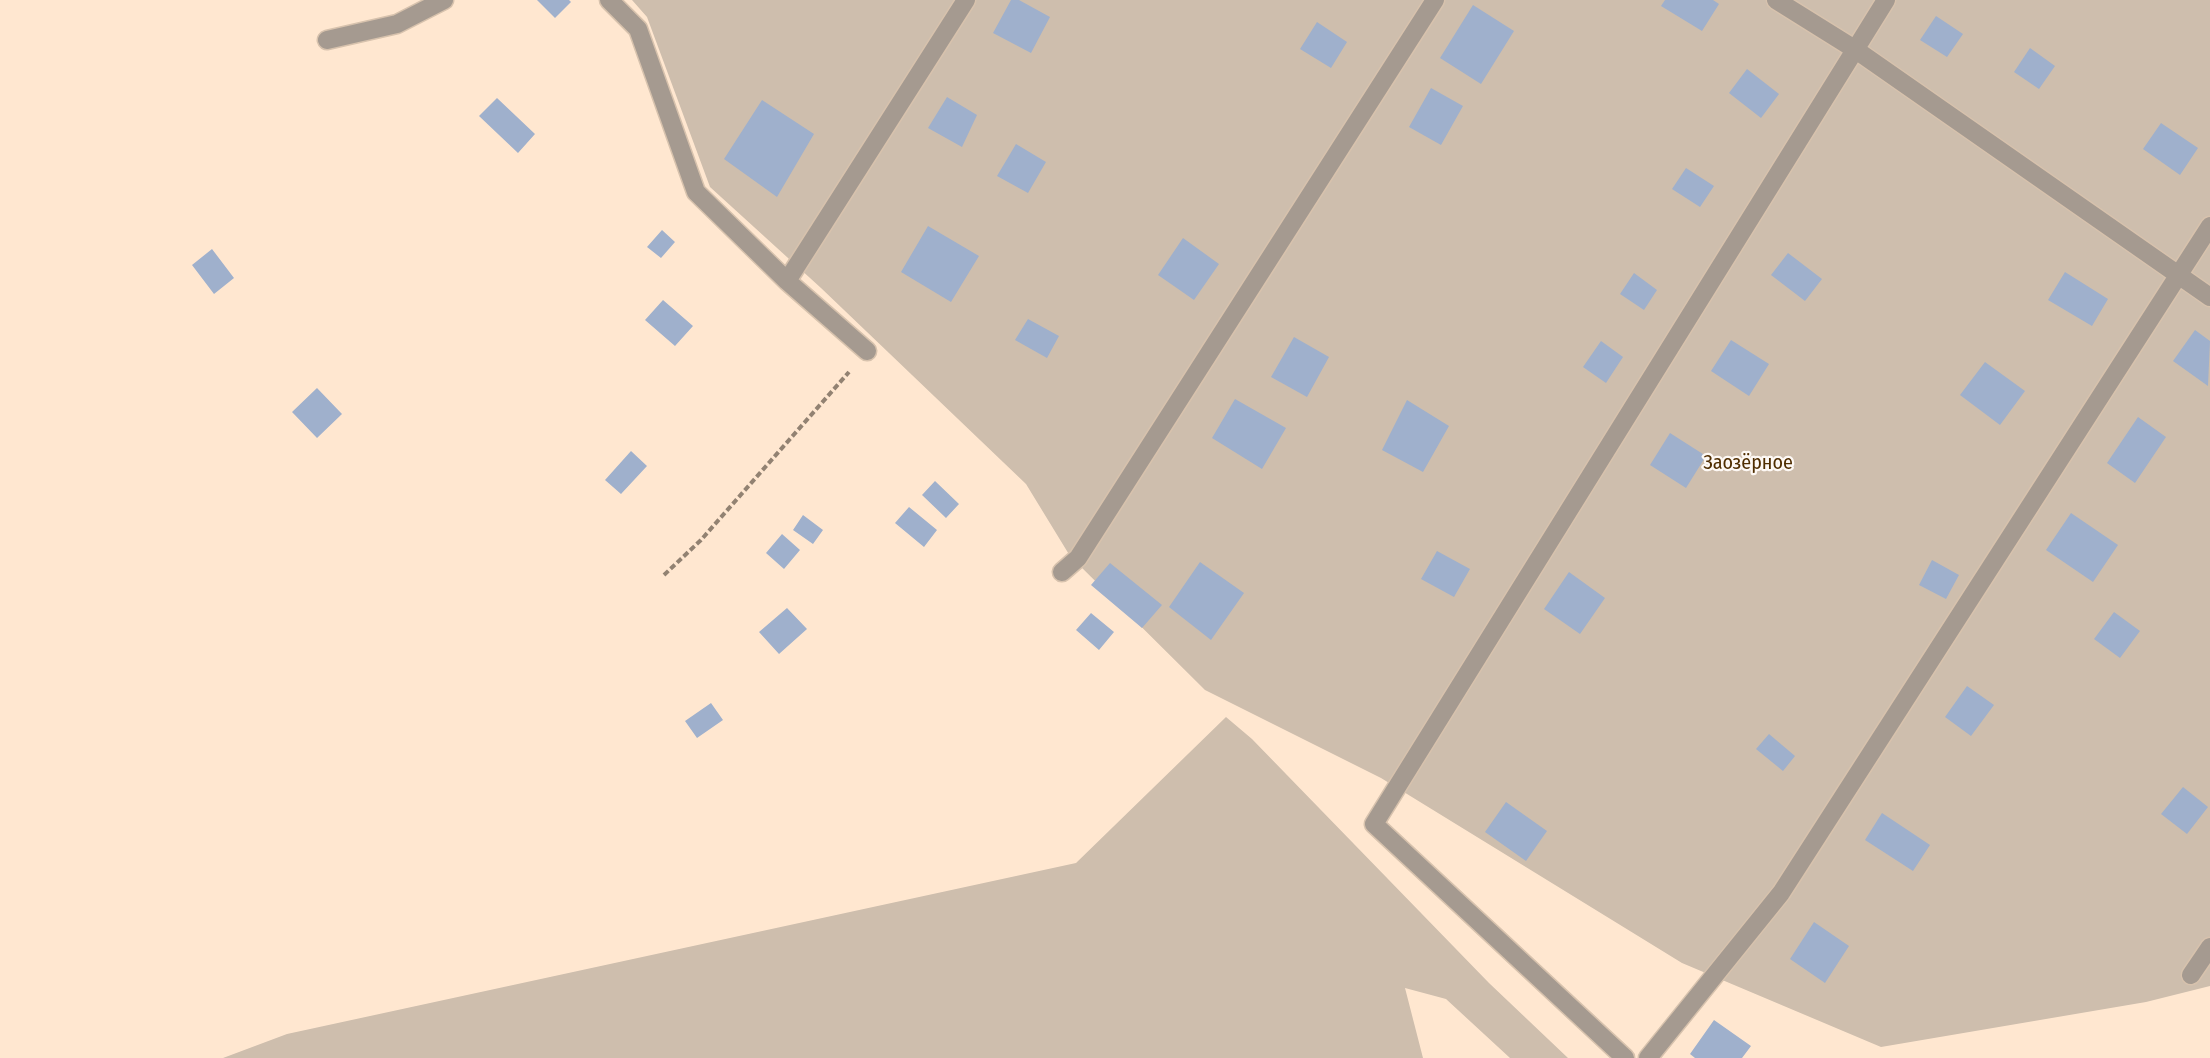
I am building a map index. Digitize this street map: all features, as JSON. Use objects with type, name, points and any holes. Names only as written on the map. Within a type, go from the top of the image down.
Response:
[{"type":"street","points":[[327,40],[397,24],[444,0]]},
{"type":"street","points":[[609,0],[638,29],[696,192],[787,281],[867,351]]},
{"type":"street","points":[[787,281],[966,0]]},
{"type":"street","points":[[1062,572],[1078,558],[1435,0]]},
{"type":"street","points":[[1776,0],[1856,50],[2210,297]]},
{"type":"street","points":[[1625,1058],[1374,824],[1886,0]]},
{"type":"street","points":[[1648,1058],[1781,893],[2180,276],[2210,226]]},
{"type":"street","points":[[2191,975],[2210,947]]},
{"type":"path","points":[[664,575],[701,540],[867,351]]},
{"type":"green space","name":"Заозёрное","points":[[632,0],[2210,0],[2210,986],[2146,1002],[1881,1047],[1682,963],[1381,778],[1205,690],[1070,556],[1026,484],[821,288],[710,187],[647,17]]},
{"type":"green space","points":[[1226,717],[1252,739],[1489,983],[1568,1058],[1510,1058],[1446,999],[1405,988],[1423,1058],[223,1058],[287,1034],[1076,863]]},
{"type":"building","points":[[537,0],[569,0],[571,2],[555,18]]},
{"type":"building","points":[[1011,0],[1019,0],[1050,17],[1031,53],[993,33]]},
{"type":"building","points":[[1665,0],[1713,0],[1719,4],[1702,31],[1661,6]]},
{"type":"building","points":[[1473,5],[1514,31],[1481,84],[1440,58]]},
{"type":"building","points":[[1936,16],[1963,34],[1947,57],[1920,40]]},
{"type":"building","points":[[1317,22],[1347,42],[1331,68],[1300,49]]},
{"type":"building","points":[[2030,48],[2055,66],[2039,89],[2014,72]]},
{"type":"building","points":[[1747,69],[1779,94],[1761,118],[1729,93]]},
{"type":"building","points":[[1431,88],[1463,106],[1441,145],[1409,127]]},
{"type":"building","points":[[947,97],[977,115],[962,147],[928,128]]},
{"type":"building","points":[[497,98],[535,134],[518,153],[479,116]]},
{"type":"building","points":[[762,100],[814,134],[777,197],[724,159]]},
{"type":"building","points":[[2161,123],[2198,148],[2180,175],[2143,149]]},
{"type":"building","points":[[1016,144],[1046,162],[1028,193],[997,176]]},
{"type":"building","points":[[1686,168],[1714,186],[1700,207],[1672,189]]},
{"type":"building","points":[[928,226],[979,256],[951,302],[901,272]]},
{"type":"building","points":[[662,230],[675,242],[661,258],[647,247]]},
{"type":"building","points":[[1183,238],[1219,264],[1194,300],[1158,275]]},
{"type":"building","points":[[212,249],[234,278],[214,294],[192,265]]},
{"type":"building","points":[[1788,253],[1822,279],[1805,301],[1771,275]]},
{"type":"building","points":[[2065,272],[2108,299],[2092,326],[2048,300]]},
{"type":"building","points":[[1634,273],[1657,290],[1644,310],[1620,294]]},
{"type":"building","points":[[663,300],[693,326],[675,346],[645,320]]},
{"type":"building","points":[[1028,319],[1059,336],[1047,358],[1015,340]]},
{"type":"building","points":[[2195,330],[2210,341],[2208,386],[2173,361]]},
{"type":"building","points":[[1294,337],[1329,357],[1307,397],[1271,377]]},
{"type":"building","points":[[1731,340],[1769,364],[1749,396],[1711,371]]},
{"type":"building","points":[[1601,341],[1623,357],[1606,383],[1583,367]]},
{"type":"building","points":[[1985,362],[2025,391],[2000,425],[1960,395]]},
{"type":"building","points":[[317,388],[342,414],[317,438],[292,412]]},
{"type":"building","points":[[1235,399],[1286,428],[1262,469],[1212,438]]},
{"type":"building","points":[[1407,400],[1449,426],[1423,472],[1382,450]]},
{"type":"building","points":[[2138,417],[2166,437],[2135,483],[2107,463]]},
{"type":"building","points":[[1670,433],[1706,456],[1686,488],[1650,465]]},
{"type":"building","points":[[631,451],[647,466],[621,494],[605,480]]},
{"type":"building","points":[[935,481],[959,504],[946,518],[922,495]]},
{"type":"building","points":[[909,507],[937,530],[924,547],[895,523]]},
{"type":"building","points":[[2071,513],[2118,545],[2093,582],[2046,550]]},
{"type":"building","points":[[803,515],[823,530],[813,544],[793,530]]},
{"type":"building","points":[[782,534],[800,550],[784,569],[766,553]]},
{"type":"building","points":[[1437,551],[1470,569],[1454,597],[1421,579]]},
{"type":"building","points":[[1932,560],[1959,575],[1946,599],[1919,585]]},
{"type":"building","points":[[1200,562],[1244,593],[1211,640],[1169,607]]},
{"type":"building","points":[[1110,563],[1162,605],[1142,628],[1091,585]]},
{"type":"building","points":[[1569,572],[1605,598],[1580,634],[1544,609]]},
{"type":"building","points":[[787,608],[807,629],[779,654],[759,632]]},
{"type":"building","points":[[2114,612],[2140,631],[2120,658],[2094,639]]},
{"type":"building","points":[[1091,613],[1114,632],[1099,650],[1076,630]]},
{"type":"building","points":[[1967,686],[1994,705],[1971,736],[1945,717]]},
{"type":"building","points":[[711,703],[723,720],[697,738],[685,721]]},
{"type":"building","points":[[1769,734],[1795,756],[1783,771],[1756,749]]},
{"type":"building","points":[[2183,787],[2208,807],[2187,834],[2161,814]]},
{"type":"building","points":[[1506,802],[1547,831],[1526,861],[1485,832]]},
{"type":"building","points":[[1882,813],[1930,845],[1913,871],[1865,840]]},
{"type":"building","points":[[1814,922],[1849,946],[1825,983],[1790,959]]},
{"type":"building","points":[[1714,1020],[1751,1046],[1742,1058],[1695,1058],[1690,1054]]}]
